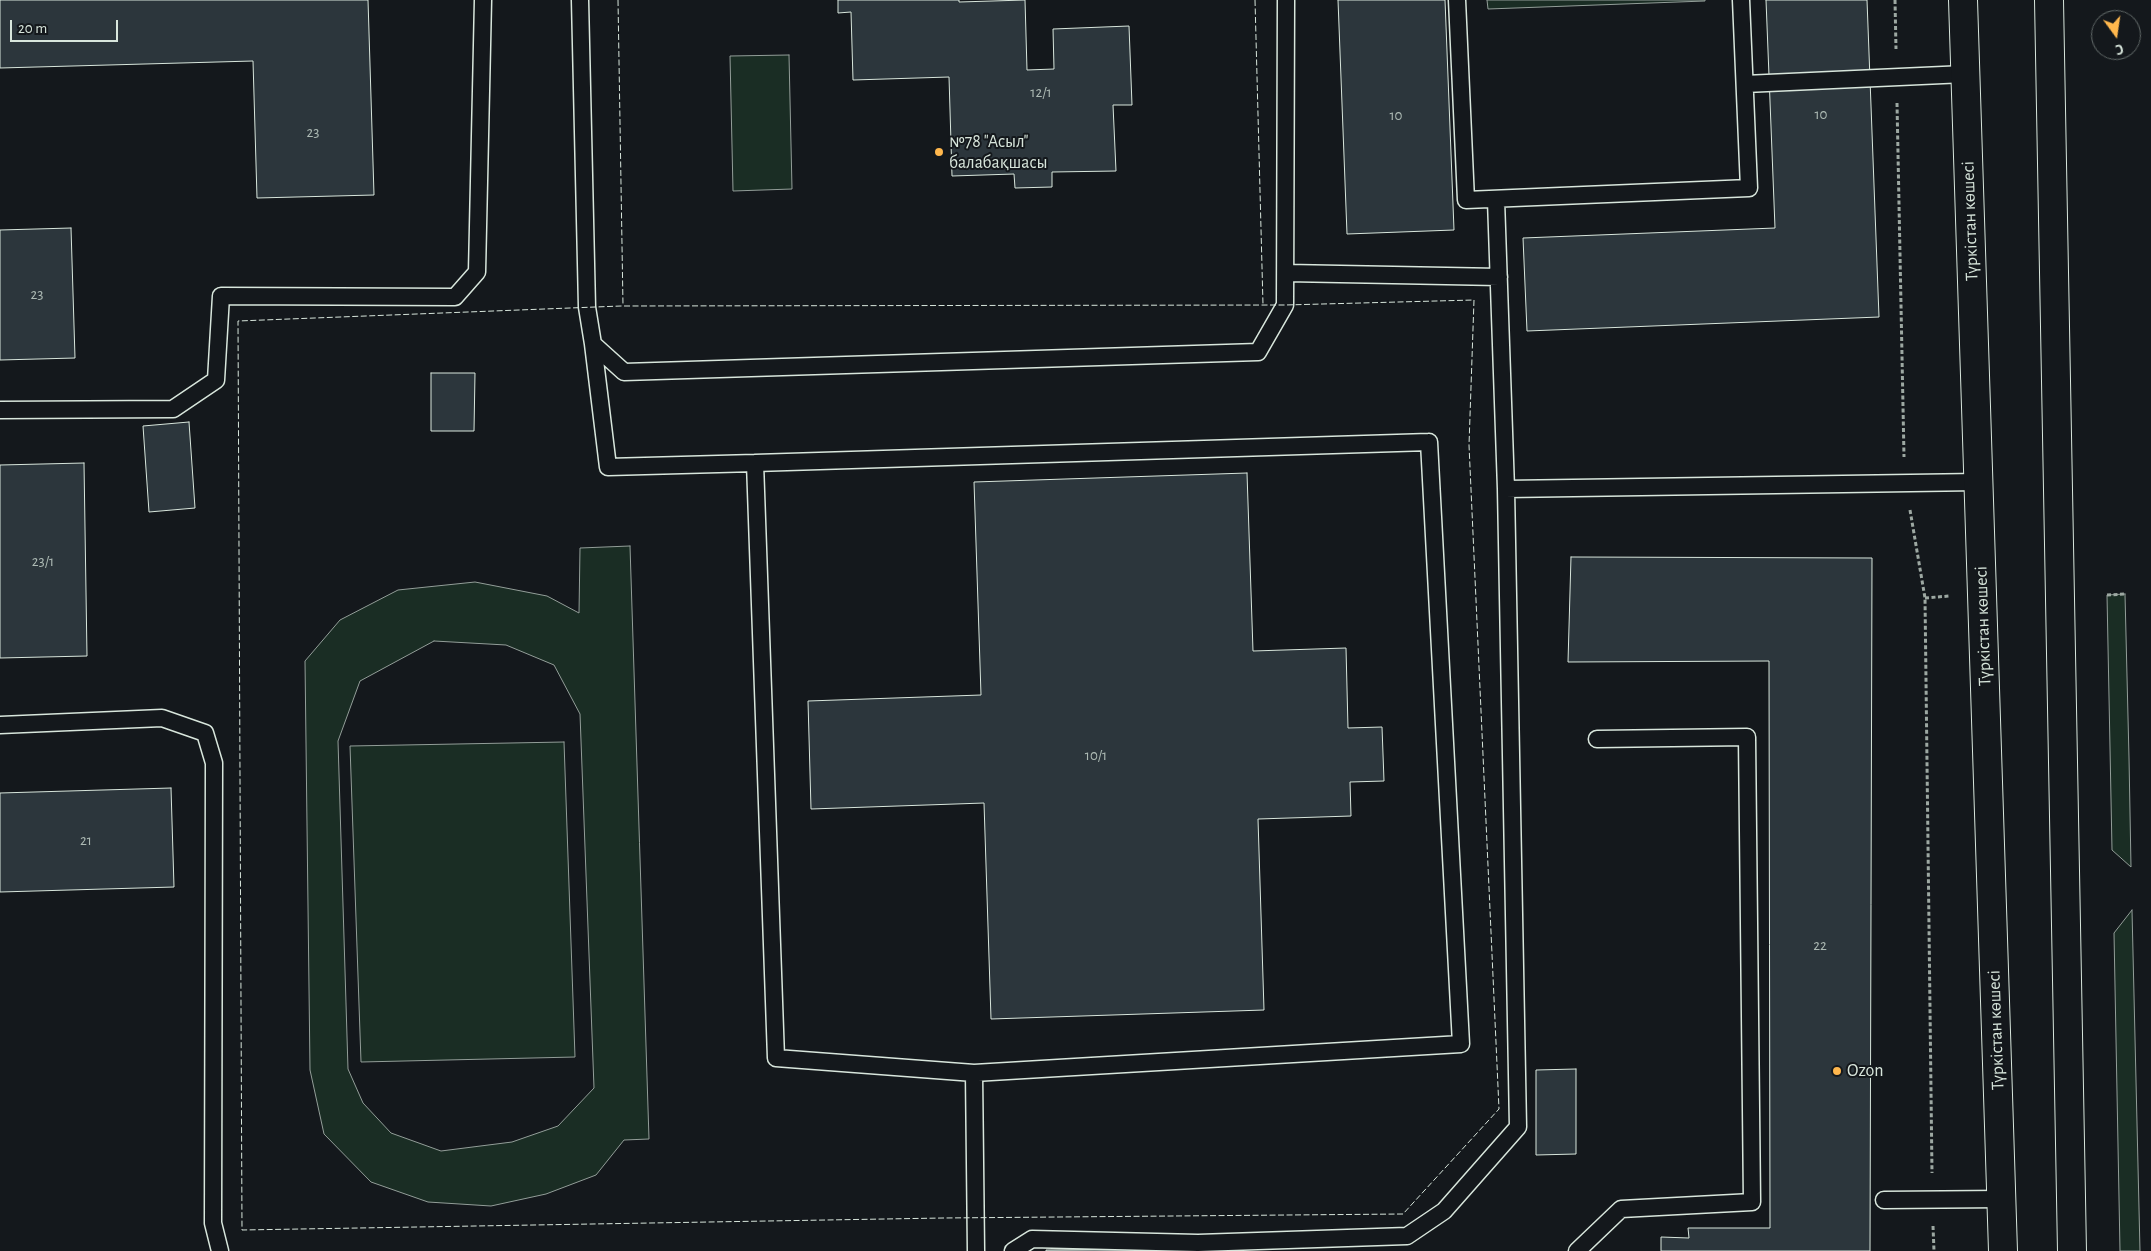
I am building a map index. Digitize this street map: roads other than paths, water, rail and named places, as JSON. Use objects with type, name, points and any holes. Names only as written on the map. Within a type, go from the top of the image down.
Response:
[{"type":"main road","name":"Түркістан көшесі","points":[[1963,0],[2003,1251]]},
{"type":"main road","points":[[2049,0],[2072,1251]]},
{"type":"lane","points":[[0,410],[173,409],[216,380],[221,296],[455,297],[477,272],[483,0]]},
{"type":"lane","points":[[580,0],[587,307],[608,467],[1429,442],[1461,1044],[974,1073],[776,1058],[756,463]]},
{"type":"lane","points":[[593,344],[624,372],[1258,352],[1285,305],[1287,273],[1286,0]]},
{"type":"lane","points":[[1457,0],[1466,200],[1749,188],[1741,0]]},
{"type":"lane","points":[[1745,84],[1965,74]]},
{"type":"lane","points":[[1014,1251],[1032,1240],[1198,1247],[1407,1236],[1444,1212],[1518,1127],[1506,489],[1496,200]]},
{"type":"lane","points":[[1287,273],[1498,277]]},
{"type":"lane","points":[[1506,489],[1978,482]]},
{"type":"lane","points":[[0,725],[162,718],[205,733],[214,763],[213,1223],[220,1251]]},
{"type":"lane","points":[[1577,1251],[1621,1209],[1752,1202],[1747,737],[1597,739]]},
{"type":"lane","points":[[974,1073],[976,1251]]},
{"type":"lane","points":[[1884,1200],[2002,1199]]},
{"type":"place","name":"№78 \"Асыл\" балабақшасы","points":[[939,152]]},
{"type":"place","name":"Ozon","points":[[1837,1071]]}]
